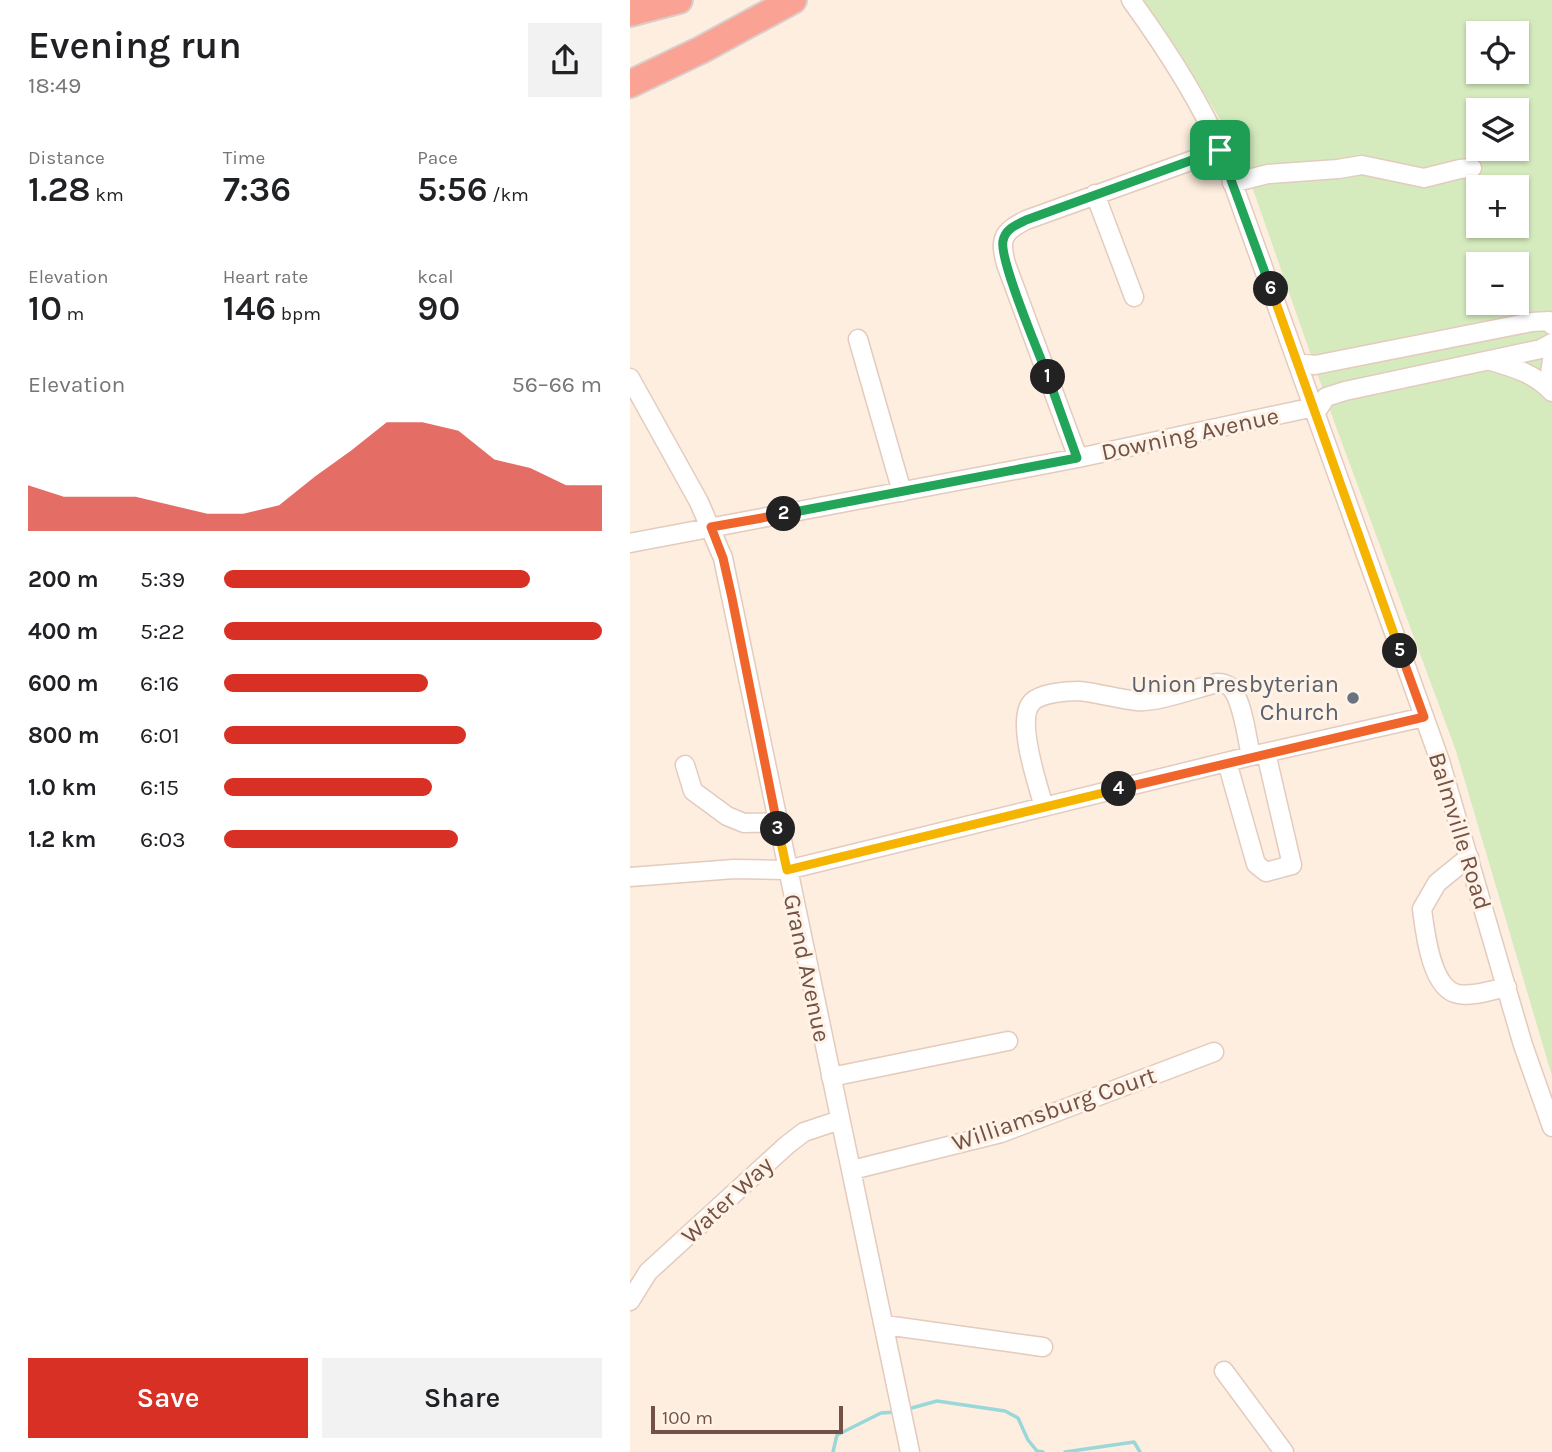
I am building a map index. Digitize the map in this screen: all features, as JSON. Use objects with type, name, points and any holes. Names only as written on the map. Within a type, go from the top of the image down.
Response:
[{"type":"highway","points":[[630,13],[679,0]]},
{"type":"highway","points":[[633,83],[793,0]]},
{"type":"street","name":"Balmville Road","points":[[1131,0],[1185,81],[1220,150],[1424,717],[1469,857],[1523,1045],[1552,1127]]},
{"type":"street","points":[[1077,458],[1006,264],[1002,243],[1005,235],[1012,227],[1026,220],[1220,150]]},
{"type":"street","points":[[1232,183],[1268,174],[1362,165],[1424,178],[1472,168]]},
{"type":"street","points":[[1096,194],[1134,297]]},
{"type":"street","points":[[1298,363],[1315,365],[1532,322],[1549,321],[1552,326]]},
{"type":"street","points":[[858,340],[902,492]]},
{"type":"street","points":[[1315,410],[1326,397],[1345,391],[1541,349],[1552,343]]},
{"type":"street","points":[[1488,360],[1522,371],[1540,380],[1550,390]]},
{"type":"street","points":[[1550,390],[1552,360]]},
{"type":"street","name":"Grand Avenue","points":[[630,378],[711,527],[723,558],[910,1452]]},
{"type":"street","name":"Downing Avenue","points":[[630,544],[1315,410]]},
{"type":"street","points":[[1044,807],[1031,758],[1026,716],[1030,704],[1036,699],[1055,693],[1076,691],[1138,701],[1217,683],[1226,684],[1237,698],[1259,754],[1292,865],[1266,872],[1256,864],[1227,762]]},
{"type":"street","points":[[630,877],[734,869],[787,870],[1259,754],[1424,717]]},
{"type":"street","points":[[685,765],[694,791],[727,817],[744,823],[777,822]]},
{"type":"street","points":[[1469,857],[1437,883],[1422,909],[1436,973],[1444,987],[1457,994],[1468,995],[1507,987]]},
{"type":"street","points":[[831,1077],[1008,1041]]},
{"type":"street","name":"Williamsburg Court","points":[[852,1170],[1001,1133],[1214,1052]]},
{"type":"street","name":"Water Way","points":[[630,1301],[648,1272],[787,1144],[804,1132],[840,1120]]},
{"type":"street","points":[[885,1325],[1043,1347]]},
{"type":"street","points":[[1224,1371],[1284,1452]]},
{"type":"green space","points":[[1142,0],[1552,0],[1552,1076],[1456,751],[1335,424],[1240,152]]},
{"type":"waterway","points":[[908,1409],[937,1401],[1005,1411],[1018,1418],[1028,1440],[1037,1451],[1043,1452]]},
{"type":"waterway","points":[[833,1452],[837,1435],[881,1413],[897,1412]]},
{"type":"waterway","points":[[1065,1452],[1134,1442],[1140,1452]]},
{"type":"place","name":"Union Presbyterian Church","points":[[1353,698]]},
{"type":"route","points":[[1220,150],[1424,717],[1251,756],[787,870],[732,598],[723,558],[711,527],[1077,458],[1006,264],[1002,243],[1005,235],[1012,227],[1026,220],[1220,150]]}]
